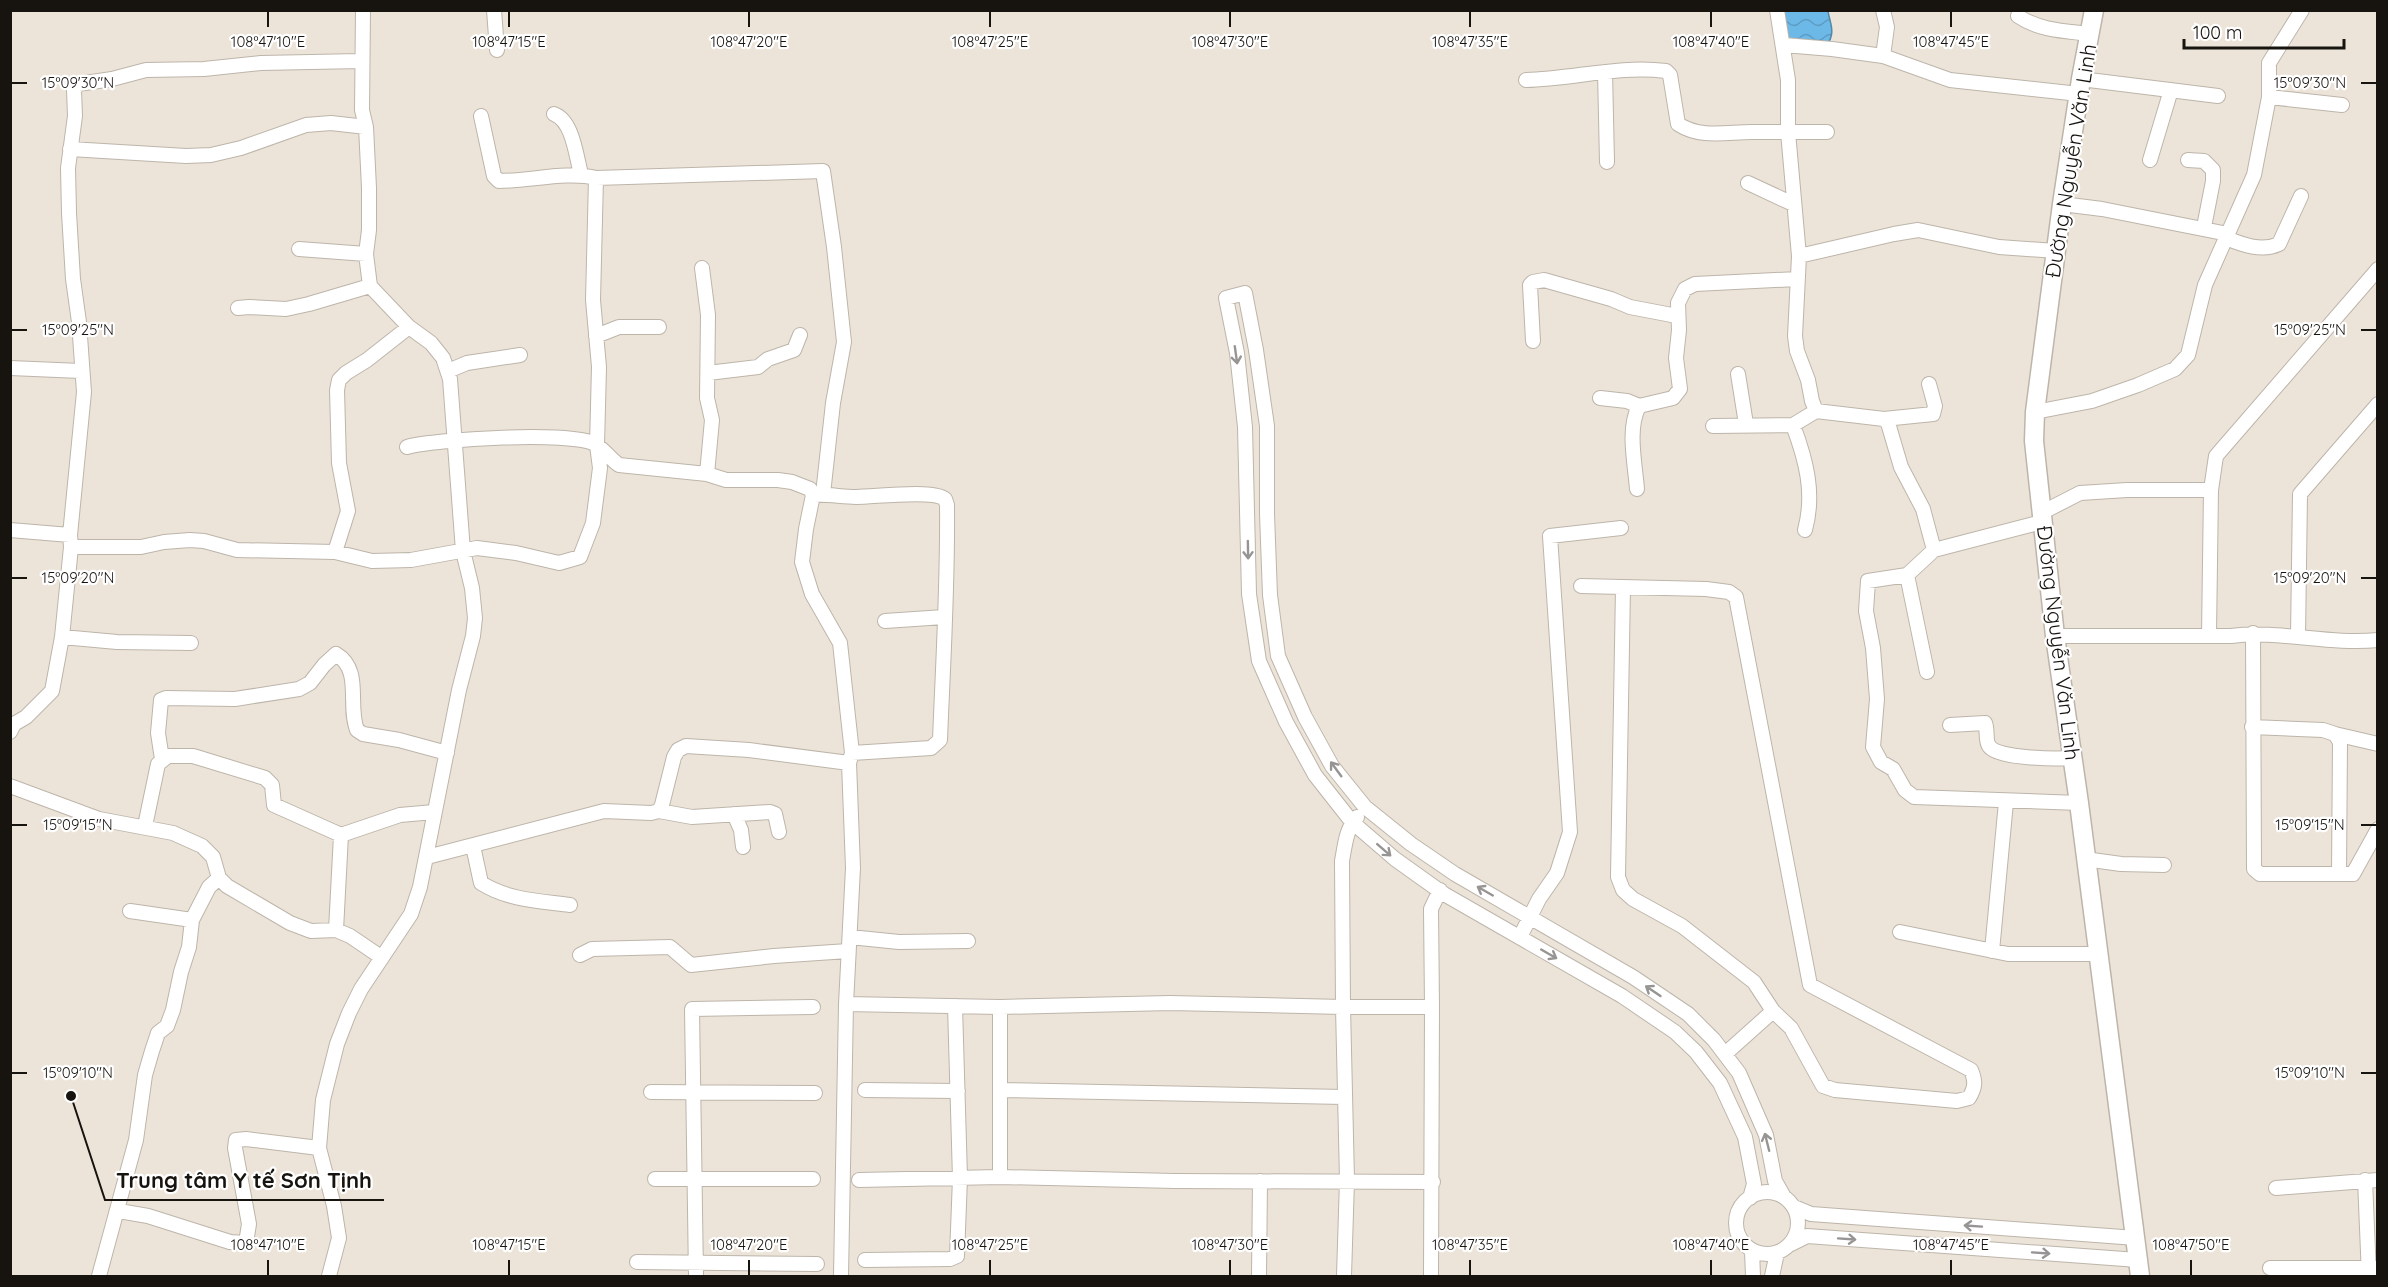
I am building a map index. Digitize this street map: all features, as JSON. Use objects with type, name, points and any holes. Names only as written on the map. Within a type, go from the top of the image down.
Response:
[{"type":"main road","name":"Đường Nguyễn Văn Linh","points":[[2094,10],[2062,204],[2035,412],[2034,441],[2055,636],[2139,1268]]},
{"type":"street","points":[[329,1276],[339,1238],[334,1206],[319,1148],[323,1100],[349,1013],[381,957],[411,914],[427,857],[434,812],[475,618],[472,588],[463,551],[448,371],[443,358],[431,343],[409,327],[370,286],[366,254],[369,230],[369,188],[366,127],[362,110],[363,10]]},
{"type":"street","points":[[494,10],[497,50]]},
{"type":"street","points":[[1777,10],[1778,30],[1784,45],[1788,80],[1788,132],[1799,256],[1795,336],[1797,351],[1816,411]]},
{"type":"street","points":[[1883,10],[1887,27],[1883,56]]},
{"type":"street","points":[[2035,412],[2092,401],[2175,369],[2188,355],[2205,285],[2254,175],[2269,97],[2269,63],[2302,10]]},
{"type":"street","points":[[2018,16],[2029,24],[2044,28],[2091,34]]},
{"type":"street","points":[[1784,45],[1883,56],[1950,80],[2171,90],[2218,96]]},
{"type":"street","points":[[12,726],[26,717],[52,691],[62,637],[83,407],[79,322],[70,249],[68,168],[75,116],[74,90],[78,84],[112,79],[146,70],[204,69],[261,63],[361,61]]},
{"type":"street","points":[[1526,80],[1554,79],[1605,72],[1653,69],[1666,71],[1670,75],[1678,124],[1685,128],[1717,135],[1827,132]]},
{"type":"street","points":[[1605,72],[1607,162]]},
{"type":"street","points":[[2150,160],[2171,90]]},
{"type":"street","points":[[2269,97],[2342,105]]},
{"type":"street","points":[[554,114],[560,116],[567,127],[581,174]]},
{"type":"street","points":[[481,116],[494,176],[499,182],[581,174],[596,178],[823,171],[844,342],[818,495],[806,529],[802,562],[812,594],[840,643],[851,758],[853,868],[846,1004],[842,1276]]},
{"type":"street","points":[[70,149],[186,156],[212,155],[241,148],[306,125],[331,123],[366,127]]},
{"type":"street","points":[[2188,160],[2204,161],[2213,170],[2204,227]]},
{"type":"street","points":[[10,531],[71,541],[141,547],[164,542],[204,541],[237,550],[335,552],[372,561],[411,560],[477,548],[516,553],[559,564],[580,557],[593,523],[600,468],[597,445],[599,367],[593,300],[596,178]]},
{"type":"street","points":[[1748,183],[1793,204]]},
{"type":"street","points":[[2062,204],[2204,227],[2248,246],[2267,247],[2279,244],[2301,196]]},
{"type":"street","points":[[1799,256],[1918,230],[1999,247],[2056,251]]},
{"type":"street","points":[[299,249],[366,254]]},
{"type":"street","points":[[702,268],[708,315],[707,398],[712,420],[707,474]]},
{"type":"street","points":[[2209,635],[2211,490],[2216,456],[2378,270]]},
{"type":"street","points":[[1600,399],[1627,401],[1639,406],[1673,398],[1680,389],[1676,358],[1679,330],[1677,316],[1681,294],[1685,289],[1695,284],[1797,279]]},
{"type":"street","points":[[1533,341],[1530,285],[1539,280],[1563,285],[1630,307],[1677,316]]},
{"type":"street","points":[[238,308],[286,309],[370,286]]},
{"type":"street","points":[[1750,1198],[1754,1184],[1745,1137],[1720,1083],[1675,1032],[1622,996],[1440,890],[1395,859],[1352,822],[1315,775],[1286,722],[1259,661],[1248,594],[1245,427],[1237,353],[1226,298],[1245,293],[1256,350],[1267,426],[1270,595],[1278,656],[1305,717],[1332,766],[1365,807],[1411,844],[1529,918],[1633,977],[1688,1014],[1700,1026],[1739,1073],[1766,1135],[1775,1181],[1789,1202],[1799,1225],[1791,1244]]},
{"type":"street","points":[[335,552],[348,511],[339,463],[339,381],[346,373],[367,360],[409,327]]},
{"type":"street","points":[[596,336],[618,327],[659,327]]},
{"type":"street","points":[[708,373],[758,367],[768,359],[794,350],[800,335]]},
{"type":"street","points":[[448,371],[467,363],[519,355]]},
{"type":"street","points":[[10,368],[81,371]]},
{"type":"street","points":[[1738,374],[1746,424]]},
{"type":"street","points":[[1713,426],[1793,425],[1816,411],[1884,419],[1933,414],[1935,406],[1929,384]]},
{"type":"street","points":[[2298,638],[2300,494],[2378,404]]},
{"type":"street","points":[[1636,489],[1633,429],[1639,406]]},
{"type":"street","points":[[1884,419],[1888,423],[1901,466],[1923,509],[1934,550]]},
{"type":"street","points":[[1793,425],[1802,448],[1810,481],[1810,501],[1805,530]]},
{"type":"street","points":[[407,447],[453,441],[524,438],[574,440],[597,445],[610,460],[619,465],[707,474],[726,480],[792,482],[818,495],[856,497],[936,495],[945,499],[948,572],[944,618],[940,740],[931,748],[851,758],[686,746],[678,750],[674,757],[662,806],[658,811]]},
{"type":"street","points":[[2079,803],[2006,802],[1912,796],[1905,790],[1893,769],[1881,762],[1873,747],[1877,699],[1873,648],[1866,611],[1868,581],[1907,575],[1934,550],[2041,518],[2080,493],[2127,490],[2211,490]]},
{"type":"street","points":[[1520,937],[1539,899],[1557,873],[1570,832],[1550,536],[1621,528]]},
{"type":"street","points":[[1907,575],[1927,672]]},
{"type":"street","points":[[1581,586],[1706,589],[1729,592],[1736,597],[1810,985],[1971,1070],[1975,1079],[1974,1090],[1969,1098],[1957,1101],[1835,1090],[1823,1086],[1791,1028],[1773,1011],[1754,982],[1682,926],[1633,899],[1623,890],[1618,877],[1623,588]]},
{"type":"street","points":[[885,621],[944,618]]},
{"type":"street","points":[[2253,633],[2254,869],[2260,874],[2353,874],[2378,829]]},
{"type":"street","points":[[2055,636],[2253,633],[2298,638],[2378,640]]},
{"type":"street","points":[[62,637],[117,642],[191,643]]},
{"type":"street","points":[[162,759],[158,734],[161,700],[166,698],[235,699],[299,689],[310,683],[324,664],[336,654],[349,666],[352,674],[354,718],[357,730],[363,734],[399,740],[447,753]]},
{"type":"street","points":[[1950,725],[1985,723],[1988,744],[1991,748],[2010,755],[2050,760],[2073,758]]},
{"type":"street","points":[[2252,727],[2323,730],[2378,744]]},
{"type":"street","points":[[2335,734],[2340,742],[2339,874]]},
{"type":"street","points":[[145,826],[158,764],[162,759],[178,755],[193,756],[260,775],[271,781],[274,805],[340,835],[400,815],[434,812]]},
{"type":"street","points":[[10,786],[99,819],[173,832],[202,846],[213,857],[219,878],[226,886],[290,922],[311,931],[336,930],[350,936],[381,957]]},
{"type":"street","points":[[1992,951],[2006,802]]},
{"type":"street","points":[[1344,1276],[1347,1180],[1342,861],[1346,838],[1352,822],[1365,807]]},
{"type":"street","points":[[427,857],[604,811],[651,813],[658,811],[692,817],[775,814],[779,832]]},
{"type":"street","points":[[734,814],[741,830],[743,847]]},
{"type":"street","points":[[336,930],[340,835]]},
{"type":"street","points":[[474,846],[481,883],[506,896],[570,905]]},
{"type":"street","points":[[2085,859],[2121,864],[2164,865]]},
{"type":"street","points":[[99,1276],[119,1211],[136,1140],[145,1075],[159,1033],[168,1026],[173,1010],[189,948],[192,920],[209,886],[219,878]]},
{"type":"street","points":[[1431,1276],[1433,1182],[1431,909],[1440,890]]},
{"type":"street","points":[[130,912],[192,920]]},
{"type":"street","points":[[1900,932],[2008,954],[2097,954]]},
{"type":"street","points":[[580,955],[592,949],[670,947],[691,965],[774,956],[849,944],[968,941]]},
{"type":"street","points":[[846,1004],[1000,1007],[1170,1003],[1432,1007]]},
{"type":"street","points":[[866,1260],[950,1259],[957,1256],[960,1178],[956,1006]]},
{"type":"street","points":[[696,1270],[692,1009],[813,1007]]},
{"type":"street","points":[[1000,1007],[1000,1177]]},
{"type":"street","points":[[1725,1054],[1773,1011]]},
{"type":"street","points":[[1684,1041],[1700,1026]]},
{"type":"street","points":[[865,1090],[958,1091]]},
{"type":"street","points":[[1000,1090],[1344,1097]]},
{"type":"street","points":[[651,1092],[815,1093]]},
{"type":"street","points":[[119,1211],[148,1216],[231,1242],[246,1243],[249,1224],[235,1148],[236,1140],[246,1138],[319,1148]]},
{"type":"street","points":[[859,1180],[1000,1177],[1433,1182]]},
{"type":"street","points":[[655,1179],[813,1179]]},
{"type":"street","points":[[2270,1268],[2372,1271],[2371,1180],[2276,1188]]},
{"type":"street","points":[[1259,1276],[1260,1181]]},
{"type":"street","points":[[2136,1238],[1811,1214],[1774,1193],[1765,1192],[1750,1198],[1740,1208],[1736,1227],[1744,1244],[1752,1251],[1761,1254],[1777,1252],[1807,1236],[2017,1251],[2139,1268]]},
{"type":"street","points":[[2017,1251],[2020,1230]]},
{"type":"street","points":[[1752,1251],[1753,1276]]},
{"type":"street","points":[[1772,1276],[1777,1252]]},
{"type":"street","points":[[637,1262],[696,1270],[816,1264]]},
{"type":"water","points":[[1784,10],[1828,11],[1832,32],[1827,45],[1789,44]]},
{"type":"place","name":"Trung tâm Y tế Sơn Tịnh","points":[[71,1096]]}]
